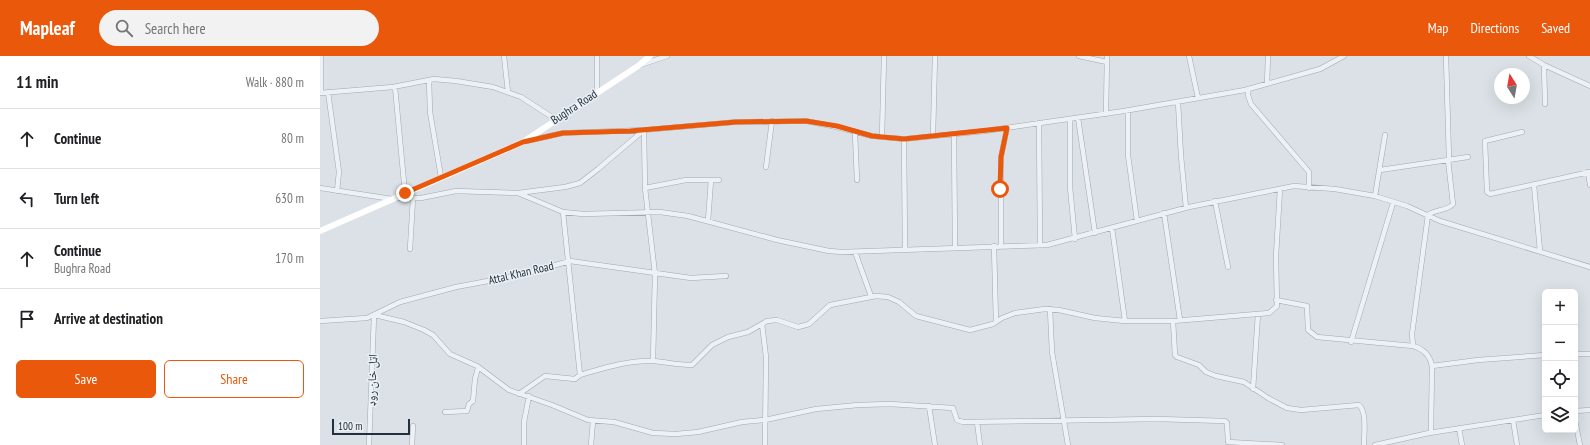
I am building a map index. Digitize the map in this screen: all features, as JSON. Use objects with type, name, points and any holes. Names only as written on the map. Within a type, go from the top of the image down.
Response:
[{"type":"street","points":[[321,56],[320,93],[395,87],[429,80],[456,80],[493,87],[508,92],[525,99],[555,119]]},
{"type":"street","points":[[504,56],[508,92]]},
{"type":"street","points":[[597,56],[598,92]]},
{"type":"street","name":"Bughra Road","points":[[320,231],[523,142],[555,119],[638,66],[650,56]]},
{"type":"street","points":[[638,66],[667,56]]},
{"type":"street","points":[[882,137],[884,56]]},
{"type":"street","points":[[933,135],[936,56]]},
{"type":"street","points":[[1079,56],[1107,62]]},
{"type":"street","points":[[1106,114],[1107,56]]},
{"type":"street","points":[[1189,56],[1198,98]]},
{"type":"street","points":[[1267,84],[1268,56]]},
{"type":"street","points":[[1413,346],[1412,334],[1428,215],[1432,211],[1448,208],[1452,204],[1448,160],[1446,56]]},
{"type":"street","points":[[1529,56],[1544,65],[1590,86]]},
{"type":"street","points":[[523,142],[563,133],[644,130],[736,122],[772,121],[806,121],[837,126],[855,133],[904,139],[954,134],[1128,111],[1248,89],[1320,69],[1340,57]]},
{"type":"street","points":[[1544,65],[1545,104]]},
{"type":"street","points":[[429,80],[430,112],[441,177]]},
{"type":"street","points":[[395,87],[405,193]]},
{"type":"street","points":[[1248,89],[1248,95],[1252,104],[1309,172],[1309,188]]},
{"type":"street","points":[[328,92],[339,172],[337,191]]},
{"type":"street","points":[[1178,102],[1186,208]]},
{"type":"street","points":[[1128,111],[1128,155],[1137,221]]},
{"type":"street","points":[[1078,118],[1095,232]]},
{"type":"street","points":[[1070,119],[1070,187],[1075,238]]},
{"type":"street","points":[[766,167],[772,121]]},
{"type":"street","points":[[1039,123],[1040,245]]},
{"type":"street","points":[[1001,246],[1001,157],[1007,128]]},
{"type":"street","points":[[320,188],[393,198],[413,198],[436,196],[461,190],[518,193],[565,187],[580,183],[644,130]]},
{"type":"street","points":[[644,130],[645,188],[655,274],[653,361]]},
{"type":"street","points":[[1522,132],[1485,141],[1487,192],[1490,194],[1534,186],[1589,172],[1590,185]]},
{"type":"street","points":[[855,133],[857,180]]},
{"type":"street","points":[[954,134],[955,247]]},
{"type":"street","points":[[1375,196],[1385,135]]},
{"type":"street","points":[[904,139],[905,250]]},
{"type":"street","points":[[1380,170],[1468,157]]},
{"type":"street","points":[[645,188],[686,180],[718,180]]},
{"type":"street","points":[[708,221],[710,180]]},
{"type":"street","points":[[518,193],[563,212],[584,214],[660,212],[708,221],[777,240],[829,251],[855,252],[955,247],[1040,245],[1075,238],[1164,213],[1215,201],[1294,186],[1335,189],[1375,196],[1393,203],[1407,206],[1440,221],[1590,267]]},
{"type":"street","points":[[1534,186],[1540,251]]},
{"type":"street","points":[[519,394],[545,376],[575,379],[580,375],[627,362],[653,361],[677,365],[692,364],[712,345],[728,337],[748,332],[762,324],[777,320],[798,327],[802,326],[809,324],[830,304],[871,296],[888,297],[899,302],[916,316],[970,330],[996,322],[1002,318],[1022,311],[1050,309],[1095,318],[1173,321],[1270,313],[1276,306],[1276,256],[1280,189]]},
{"type":"street","points":[[410,249],[413,198]]},
{"type":"street","points":[[1215,201],[1228,267]]},
{"type":"street","points":[[1351,342],[1393,203]]},
{"type":"street","points":[[563,212],[570,261],[580,375]]},
{"type":"street","points":[[1164,213],[1180,320]]},
{"type":"street","points":[[1112,228],[1125,320]]},
{"type":"street","points":[[994,246],[996,322]]},
{"type":"street","points":[[855,252],[871,296]]},
{"type":"street","name":"Attal Khan Road","points":[[320,321],[374,315],[382,309],[400,302],[456,287],[520,275],[570,261],[691,278],[726,276]]},
{"type":"street","points":[[1276,300],[1307,306],[1307,326],[1312,335],[1322,339],[1413,346],[1426,352],[1431,359],[1432,366],[1431,432]]},
{"type":"street","points":[[1050,309],[1052,352],[1068,445]]},
{"type":"street","points":[[1253,389],[1258,314]]},
{"type":"street","points":[[374,315],[413,325],[433,335],[450,354],[478,368],[508,390],[529,396],[593,421],[614,422],[653,433],[676,434],[698,432],[742,422],[765,420],[816,409],[890,404],[953,408],[958,421],[977,422],[1063,420],[1225,421],[1227,423],[1228,442],[1282,445]]},
{"type":"street","name":"اټل خان روډ","points":[[369,445],[374,315]]},
{"type":"street","points":[[1173,321],[1175,355],[1177,357],[1199,365],[1211,374],[1237,379],[1280,406],[1294,410],[1359,405],[1363,413],[1364,445]]},
{"type":"street","points":[[762,324],[766,357],[765,445]]},
{"type":"street","points":[[1578,354],[1590,354]]},
{"type":"street","points":[[1432,366],[1478,360],[1542,356]]},
{"type":"street","points":[[445,412],[466,411],[469,404],[473,401],[475,379],[478,368]]},
{"type":"street","points":[[524,445],[524,422],[529,396]]},
{"type":"street","points":[[928,406],[935,445]]},
{"type":"street","points":[[1578,411],[1590,410]]},
{"type":"street","points":[[1375,445],[1395,443],[1431,432],[1542,415]]},
{"type":"street","points":[[1513,420],[1518,445]]},
{"type":"street","points":[[591,445],[593,421]]},
{"type":"street","points":[[977,422],[980,445]]},
{"type":"street","points":[[412,445],[413,426]]},
{"type":"street","points":[[1459,428],[1462,445]]},
{"type":"street","points":[[1578,433],[1580,445]]},
{"type":"route","points":[[405,193],[523,142],[563,133],[644,130],[736,122],[806,121],[837,126],[855,133],[904,139],[1007,128],[1001,157],[1000,189]]}]
